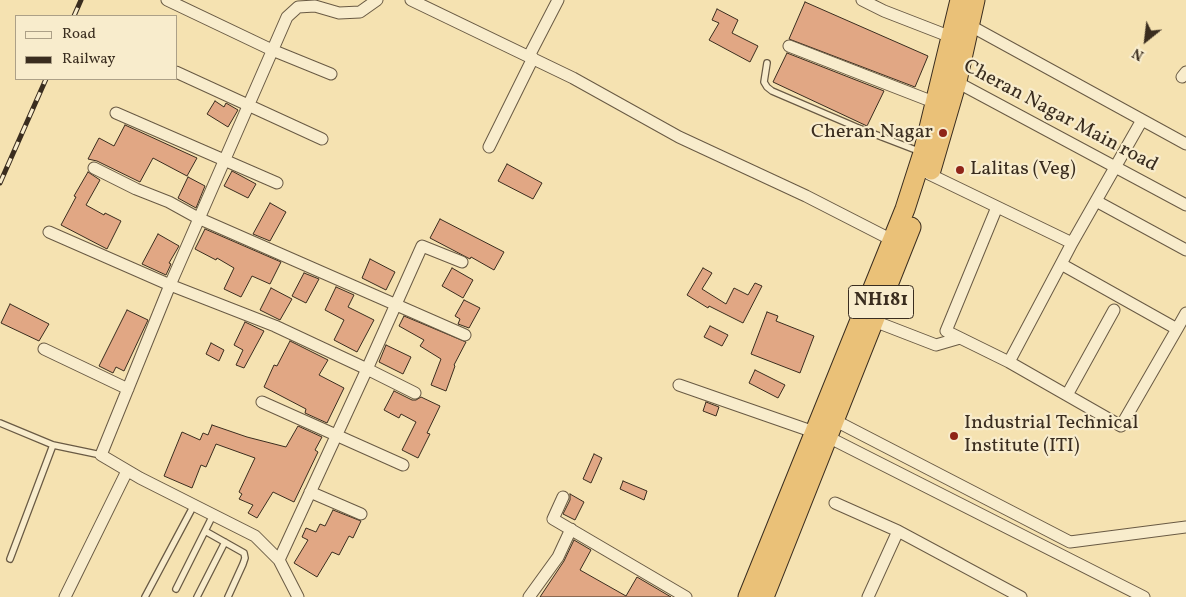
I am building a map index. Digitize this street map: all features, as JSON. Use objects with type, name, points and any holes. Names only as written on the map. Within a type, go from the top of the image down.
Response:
[{"type":"highway","name":"NH181","points":[[764,597],[826,430],[892,240],[905,209],[923,153],[936,103],[950,79],[951,37],[960,0]]},
{"type":"highway","name":"NH181","points":[[748,597],[826,430],[874,321],[904,246],[929,174],[950,79],[970,25],[975,0]]},
{"type":"street","points":[[167,0],[272,50],[331,74]]},
{"type":"street","points":[[290,0],[304,7]]},
{"type":"street","points":[[298,597],[279,560],[255,536],[127,471],[101,455],[198,218],[286,17],[298,7],[315,6],[339,13],[360,12],[377,0]]},
{"type":"street","points":[[411,0],[573,78],[679,137],[806,196],[892,240]]},
{"type":"street","points":[[488,147],[558,0]]},
{"type":"street","points":[[862,0],[884,11],[951,37]]},
{"type":"street","points":[[970,25],[1186,144]]},
{"type":"street","points":[[789,46],[936,103]]},
{"type":"street","points":[[178,73],[322,138]]},
{"type":"street","name":"Cheran Nagar Main road","points":[[950,79],[1186,205]]},
{"type":"street","points":[[116,113],[277,183]]},
{"type":"street","points":[[1009,362],[1072,243],[1142,120]]},
{"type":"street","points":[[94,168],[136,189],[169,202],[198,218],[465,335]]},
{"type":"street","points":[[929,174],[1072,243]]},
{"type":"street","points":[[1096,201],[1186,250]]},
{"type":"street","points":[[997,207],[946,331],[1009,362],[1121,426],[1186,312]]},
{"type":"street","points":[[49,232],[170,285],[275,326],[415,392]]},
{"type":"street","points":[[279,560],[422,246],[462,262]]},
{"type":"street","points":[[1061,264],[1177,329]]},
{"type":"street","points":[[1066,395],[1114,310]]},
{"type":"street","points":[[874,321],[936,345],[960,338]]},
{"type":"street","points":[[44,349],[128,389]]},
{"type":"street","points":[[679,385],[826,430],[1070,542],[1186,528]]},
{"type":"street","points":[[262,402],[404,465]]},
{"type":"street","points":[[826,430],[1144,597]]},
{"type":"street","points":[[65,597],[127,471]]},
{"type":"street","points":[[310,492],[361,514]]},
{"type":"street","points":[[563,497],[553,519],[686,597]]},
{"type":"street","points":[[835,503],[898,532],[1021,597]]},
{"type":"street","points":[[529,597],[558,557],[571,529]]},
{"type":"street","points":[[868,597],[898,532]]},
{"type":"lane","points":[[767,63],[764,82],[772,91],[923,153]]},
{"type":"lane","points":[[0,423],[53,445],[101,455]]},
{"type":"lane","points":[[10,559],[53,445]]},
{"type":"lane","points":[[145,597],[194,505]]},
{"type":"lane","points":[[176,589],[213,515]]},
{"type":"lane","points":[[205,531],[244,553],[245,558],[228,597]]},
{"type":"lane","points":[[197,597],[225,542]]},
{"type":"building","points":[[805,2],[928,56],[915,87],[789,39]]},
{"type":"building","points":[[717,9],[738,20],[732,33],[758,46],[750,62],[709,40],[719,23],[712,20]]},
{"type":"building","points":[[787,53],[884,91],[867,126],[773,82]]},
{"type":"building","points":[[215,101],[224,107],[226,103],[238,110],[228,127],[207,114]]},
{"type":"building","points":[[125,125],[197,158],[187,176],[153,158],[140,182],[97,161],[88,159],[99,138],[114,146]]},
{"type":"building","points":[[507,164],[542,183],[533,199],[498,181]]},
{"type":"building","points":[[232,171],[256,184],[248,198],[224,186]]},
{"type":"building","points":[[88,172],[100,180],[86,205],[104,215],[105,213],[121,221],[107,249],[61,225],[76,197],[74,196]]},
{"type":"building","points":[[188,177],[205,186],[196,208],[178,198]]},
{"type":"building","points":[[270,203],[286,212],[270,241],[253,234]]},
{"type":"building","points":[[440,219],[504,252],[494,270],[430,238]]},
{"type":"building","points":[[205,229],[281,262],[270,284],[252,276],[241,297],[224,289],[234,268],[217,258],[216,260],[195,249]]},
{"type":"building","points":[[158,234],[179,246],[169,263],[171,264],[166,275],[142,264]]},
{"type":"building","points":[[370,259],[395,272],[386,290],[362,278]]},
{"type":"building","points":[[452,268],[473,280],[463,298],[442,286]]},
{"type":"building","points":[[703,268],[712,273],[702,289],[726,304],[734,288],[748,295],[755,283],[762,286],[743,323],[709,306],[708,308],[687,295]]},
{"type":"building","points":[[304,273],[319,279],[306,303],[292,296]]},
{"type":"building","points":[[336,287],[354,295],[348,307],[374,320],[357,352],[334,340],[344,320],[325,310]]},
{"type":"building","points":[[271,288],[292,299],[280,320],[260,310]]},
{"type":"building","points":[[464,300],[480,308],[469,328],[458,324],[460,319],[455,316]]},
{"type":"building","points":[[10,304],[49,324],[39,341],[1,323]]},
{"type":"building","points":[[127,310],[148,320],[124,371],[116,367],[113,373],[99,366]]},
{"type":"building","points":[[767,312],[778,316],[776,321],[814,336],[800,373],[751,354]]},
{"type":"building","points":[[404,316],[466,342],[454,365],[446,391],[431,385],[441,359],[420,346],[424,340],[399,326]]},
{"type":"building","points":[[245,322],[264,331],[244,368],[236,365],[243,350],[234,345]]},
{"type":"building","points":[[710,326],[728,335],[722,346],[704,337]]},
{"type":"building","points":[[290,341],[328,360],[319,375],[344,388],[327,423],[305,413],[306,409],[264,387],[274,365],[277,366]]},
{"type":"building","points":[[211,343],[224,350],[219,361],[206,354]]},
{"type":"building","points":[[386,345],[411,357],[403,374],[379,362]]},
{"type":"building","points":[[755,370],[785,385],[778,398],[749,383]]},
{"type":"building","points":[[394,391],[412,400],[421,397],[440,406],[427,433],[430,434],[418,458],[402,450],[416,422],[401,414],[399,418],[384,410]]},
{"type":"building","points":[[706,402],[719,407],[716,416],[703,411]]},
{"type":"building","points":[[212,425],[247,437],[286,447],[298,426],[322,437],[315,450],[318,452],[294,502],[273,492],[257,518],[248,513],[253,505],[239,499],[242,494],[239,492],[255,458],[216,444],[206,467],[201,465],[192,488],[164,476],[182,432],[200,440],[203,433],[208,435]]},
{"type":"building","points":[[594,454],[602,458],[591,483],[583,479]]},
{"type":"building","points":[[623,481],[647,491],[644,500],[620,489]]},
{"type":"building","points":[[570,494],[584,502],[575,520],[563,514],[570,500]]},
{"type":"building","points":[[333,510],[361,521],[353,538],[349,536],[339,555],[332,552],[317,577],[294,563],[308,540],[302,537],[306,528],[316,532],[320,524],[325,526]]},
{"type":"building","points":[[574,540],[591,550],[580,570],[626,596],[637,577],[671,597],[540,597],[564,561]]},
{"type":"railway","points":[[74,15],[81,0]]},
{"type":"railway","points":[[0,183],[46,80]]},
{"type":"place","name":"Cheran Nagar","points":[[943,133]]},
{"type":"place","name":"Lalitas (Veg)","points":[[960,170]]},
{"type":"place","name":"Industrial Technical Institute (ITI)","points":[[954,436]]}]
